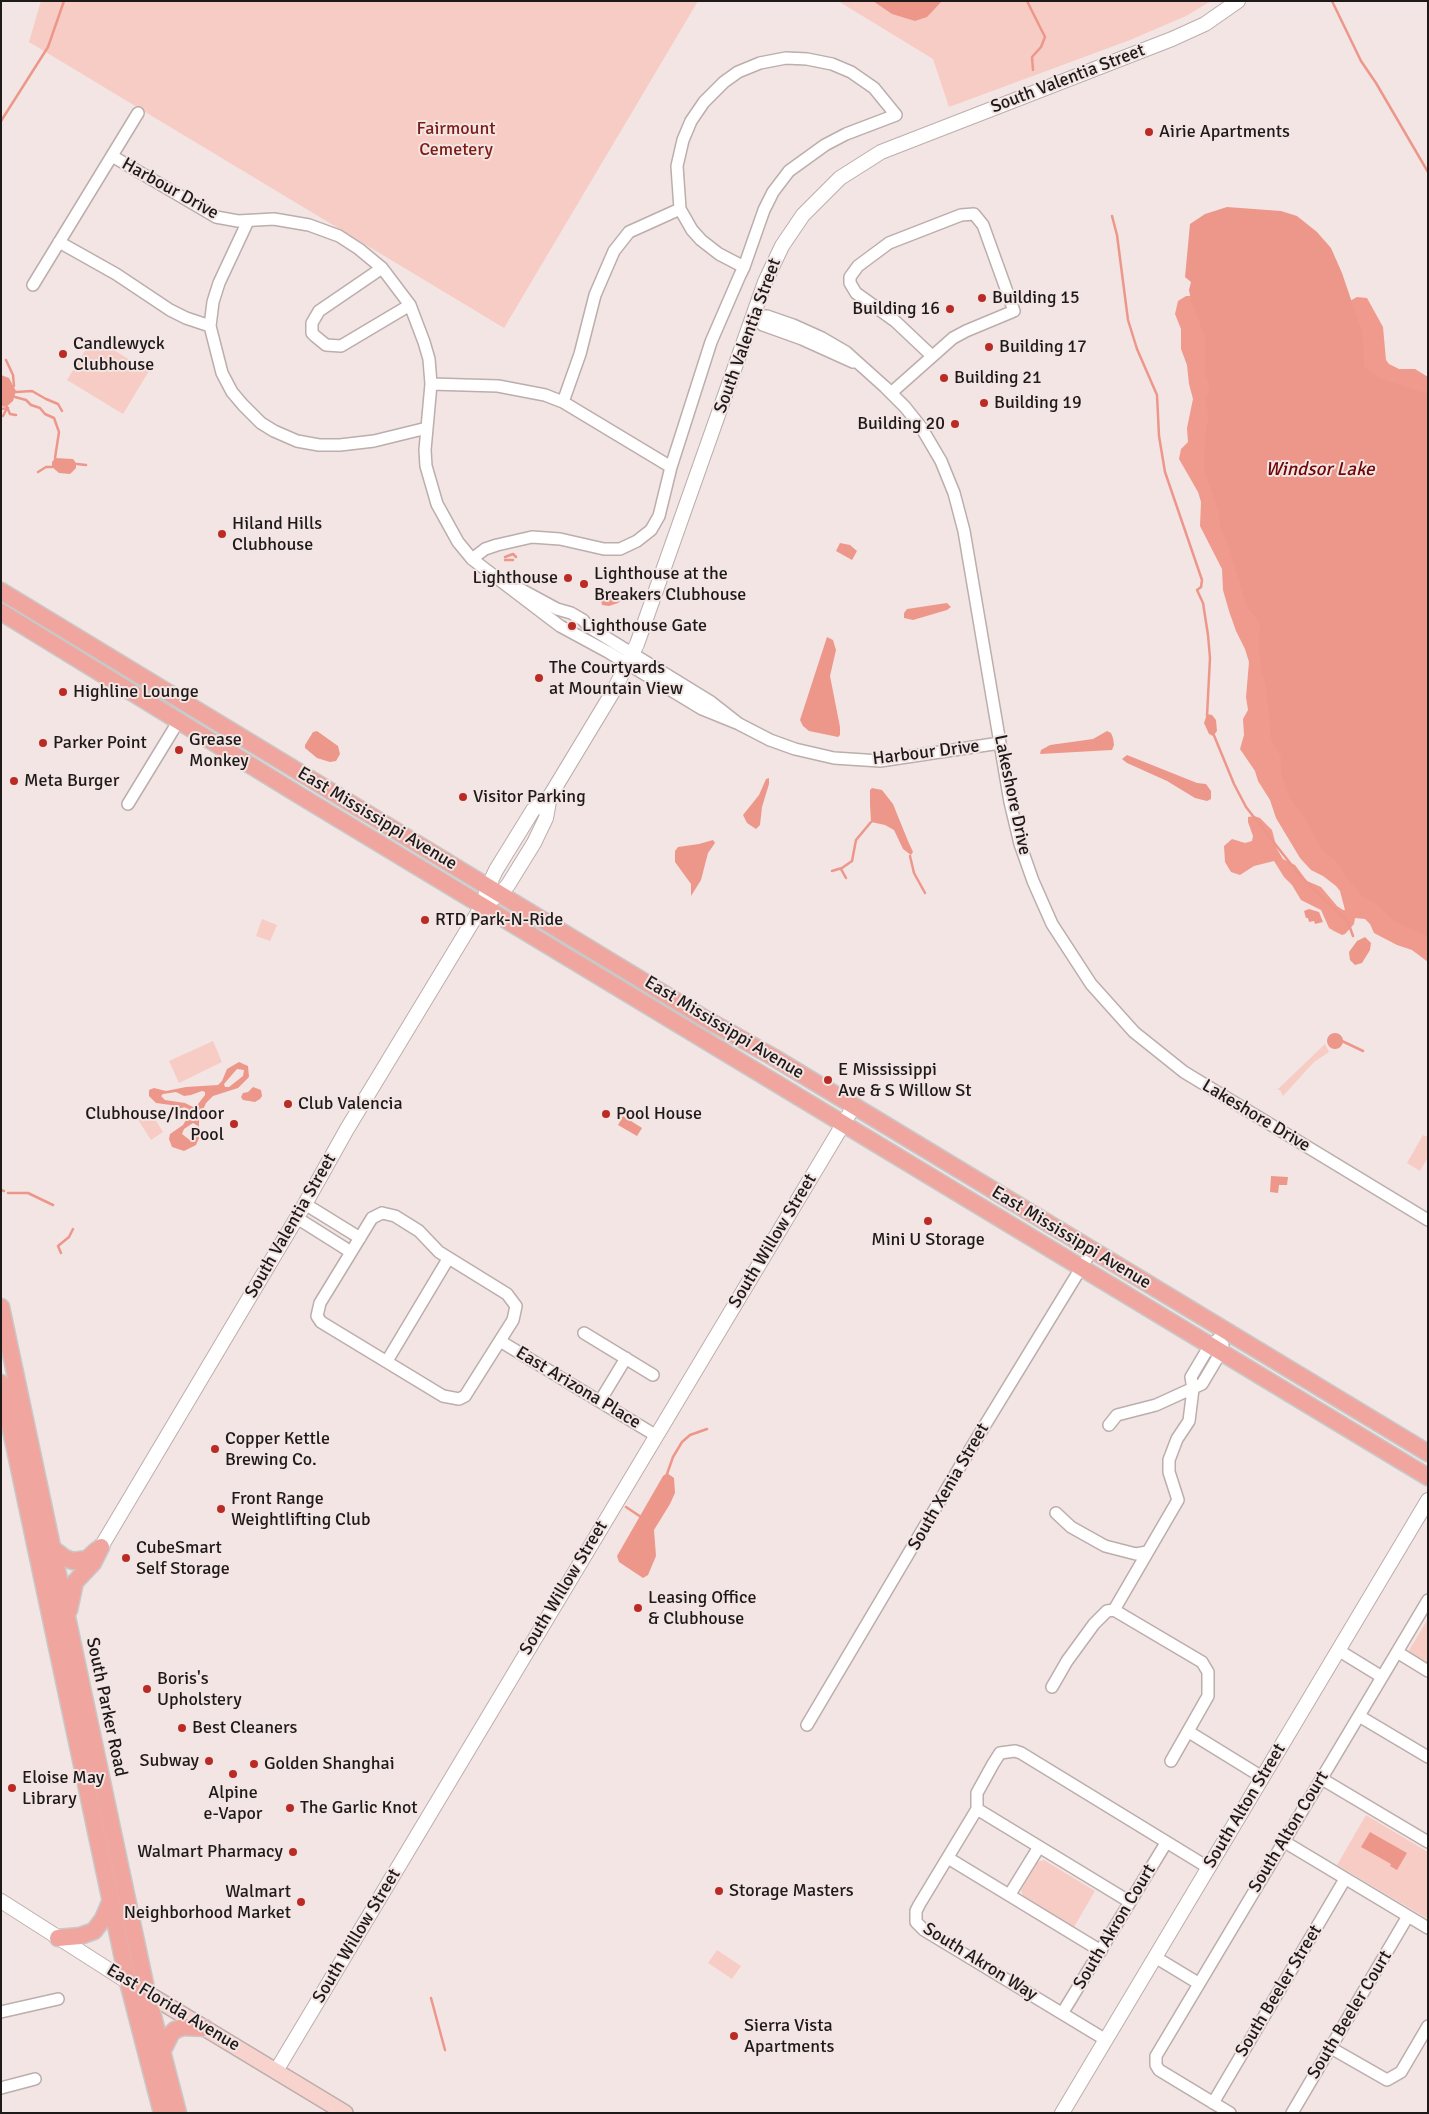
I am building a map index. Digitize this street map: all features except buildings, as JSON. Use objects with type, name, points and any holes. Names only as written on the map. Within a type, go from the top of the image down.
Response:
[{"type":"main road","name":"East Mississippi Avenue","points":[[1,591],[494,891],[1428,1453]]},
{"type":"main road","name":"East Mississippi Avenue","points":[[1,612],[178,722],[1428,1477]]},
{"type":"main road","name":"South Parker Road","points":[[1,1307],[147,1994],[178,2113]]},
{"type":"main road","name":"South Parker Road","points":[[1,1383],[128,1982],[162,2113]]},
{"type":"main road","points":[[52,1548],[68,1560],[76,1561],[87,1559],[100,1547]]},
{"type":"main road","points":[[67,1620],[70,1597],[75,1582],[91,1566],[100,1547]]},
{"type":"main road","points":[[41,1572],[49,1576],[58,1576],[80,1571],[91,1566]]},
{"type":"main road","points":[[58,1938],[80,1936],[94,1931],[103,1919],[110,1900]]},
{"type":"main road","name":"East Florida Avenue","points":[[128,1982],[345,2113]]},
{"type":"main road","points":[[162,2052],[170,2034],[175,2030],[185,2027],[205,2028]]},
{"type":"street","name":"South Valentia Street","points":[[100,1547],[305,1204],[347,1129],[482,906],[494,891],[511,882],[542,829],[548,813],[550,796],[630,659],[649,615],[752,317],[773,263],[792,230],[824,192],[856,166],[881,152],[911,138],[1172,39],[1205,24],[1238,1]]},
{"type":"street","points":[[472,559],[485,549],[532,538],[560,539],[609,549],[620,549],[646,535],[656,522],[710,342],[744,267],[766,204],[776,187],[789,171],[834,140],[896,115],[874,88],[859,77],[842,68],[820,61],[807,59],[770,60],[738,72],[719,86],[694,115],[686,132],[677,166],[680,209],[692,230],[701,240],[719,254],[744,267]]},
{"type":"street","points":[[33,285],[138,113]]},
{"type":"street","name":"Harbour Drive","points":[[112,156],[212,216],[229,221],[281,220],[318,227],[351,243],[382,268],[410,305],[427,352],[431,384],[425,457],[433,495],[452,534],[472,559],[560,626],[630,659]]},
{"type":"street","points":[[563,402],[580,354],[597,290],[614,251],[629,232],[680,209]]},
{"type":"street","points":[[891,392],[953,338],[1014,311],[983,225],[974,214],[961,215],[889,243],[853,271],[850,283],[856,292],[901,326],[932,356]]},
{"type":"street","points":[[248,220],[219,283],[213,302],[210,326],[219,365],[232,392],[256,418],[282,435],[312,444],[340,445],[374,441],[427,428]]},
{"type":"street","points":[[59,242],[110,271],[170,310],[210,326]]},
{"type":"street","points":[[382,268],[316,314],[311,328],[312,333],[318,340],[330,346],[346,344],[410,305]]},
{"type":"street","name":"Lakeshore Drive","points":[[752,317],[764,325],[798,338],[835,356],[859,364],[891,392],[911,415],[933,448],[947,475],[957,501],[967,545],[1016,832],[1036,890],[1052,924],[1091,984],[1112,1009],[1155,1050],[1191,1077],[1428,1220]]},
{"type":"street","points":[[431,384],[480,384],[509,387],[545,395],[563,402],[671,467]]},
{"type":"street","name":"Harbour Drive","points":[[494,575],[555,608],[571,613],[583,620],[589,627],[630,659],[708,712],[739,724],[770,740],[795,749],[822,756],[851,760],[894,760],[1000,743]]},
{"type":"street","points":[[128,804],[178,722]]},
{"type":"street","name":"South Willow Street","points":[[276,2071],[655,1435],[854,1106]]},
{"type":"street","points":[[305,1204],[360,1238]]},
{"type":"street","points":[[382,1213],[395,1216],[419,1231],[448,1259],[507,1294],[516,1306],[513,1320],[465,1396],[458,1399],[443,1396],[387,1360],[321,1322],[317,1316],[320,1303],[360,1238],[372,1218],[382,1213]]},
{"type":"street","points":[[296,1218],[351,1252]]},
{"type":"street","name":"South Xenia Street","points":[[807,1726],[971,1448],[1092,1250]]},
{"type":"street","points":[[387,1360],[448,1259]]},
{"type":"street","points":[[1114,1610],[1178,1500],[1169,1472],[1169,1460],[1189,1421],[1193,1390],[1191,1377],[1227,1332]]},
{"type":"street","points":[[584,1333],[653,1374]]},
{"type":"street","name":"East Arizona Place","points":[[500,1341],[655,1435]]},
{"type":"street","points":[[600,1401],[626,1358]]},
{"type":"street","points":[[1109,1425],[1117,1415],[1156,1405],[1193,1390]]},
{"type":"street","name":"South Alton Street","points":[[1062,2113],[1428,1500]]},
{"type":"street","points":[[1056,1513],[1071,1527],[1105,1546],[1136,1554],[1147,1552]]},
{"type":"street","name":"South Alton Court","points":[[1213,2103],[1164,2073],[1156,2065],[1156,2056],[1428,1600]]},
{"type":"street","points":[[1052,1687],[1067,1661],[1094,1624],[1107,1610],[1114,1610],[1202,1662],[1208,1672],[1208,1696],[1171,1761]]},
{"type":"street","points":[[1338,1650],[1382,1677]]},
{"type":"street","points":[[1397,1652],[1428,1670]]},
{"type":"street","points":[[1359,1716],[1428,1757]]},
{"type":"street","points":[[1188,1732],[1262,1777]]},
{"type":"street","name":"South Akron Way","points":[[1106,2040],[1063,2012],[919,1926],[915,1917],[916,1911],[977,1809],[977,1793],[993,1764],[1000,1754],[1015,1750],[1209,1868]]},
{"type":"street","points":[[1322,1778],[1428,1842]]},
{"type":"street","points":[[977,1809],[1130,1902]]},
{"type":"street","points":[[1283,1841],[1428,1928]]},
{"type":"street","name":"South Akron Court","points":[[1063,2012],[1166,1843]]},
{"type":"street","points":[[1010,1894],[1039,1846]]},
{"type":"street","points":[[948,1858],[1100,1950]]},
{"type":"street","name":"South Beeler Street","points":[[1213,2103],[1345,1879]]},
{"type":"street","name":"East Florida Avenue","points":[[1,1902],[128,1982]]},
{"type":"street","name":"South Beeler Court","points":[[1292,2113],[1408,1916]]},
{"type":"street","points":[[1155,1957],[1198,1984]]},
{"type":"street","points":[[1,2012],[58,1999]]},
{"type":"street","points":[[1331,2048],[1386,2080],[1401,2072],[1428,2026]]},
{"type":"street","points":[[1,2088],[35,2079]]},
{"type":"street","points":[[1213,2103],[1230,2113]]},
{"type":"green space","name":"Fairmount Cemetery","points":[[41,1],[698,1],[504,328],[29,42]]},
{"type":"green space","points":[[838,1],[1211,1],[1186,16],[1130,40],[949,107],[933,59]]},
{"type":"green space","points":[[93,338],[149,371],[123,414],[67,380]]},
{"type":"green space","points":[[262,919],[277,925],[270,941],[256,936]]},
{"type":"green space","points":[[213,1041],[222,1062],[179,1083],[169,1061]]},
{"type":"green space","points":[[1325,1044],[1329,1052],[1314,1062],[1283,1096],[1280,1090],[1277,1090]]},
{"type":"green space","points":[[148,1108],[163,1132],[151,1140],[135,1115]]},
{"type":"green space","points":[[1423,1135],[1428,1137],[1428,1157],[1420,1171],[1407,1163]]},
{"type":"green space","points":[[1428,1619],[1428,1663],[1408,1652]]},
{"type":"green space","points":[[1366,1815],[1428,1852],[1428,1919],[1337,1865]]},
{"type":"green space","points":[[1044,1860],[1095,1891],[1074,1927],[1023,1896],[1021,1890],[1037,1862]]},
{"type":"green space","points":[[717,1950],[741,1966],[732,1979],[708,1963]]},
{"type":"shaded area","points":[[1186,296],[1194,296],[1204,312],[1213,413],[1260,619],[1428,930],[1428,962],[1412,950],[1397,945],[1374,933],[1370,924],[1365,919],[1355,918],[1354,924],[1342,935],[1329,928],[1321,910],[1301,900],[1274,861],[1254,866],[1240,875],[1231,872],[1225,862],[1224,846],[1232,839],[1245,843],[1252,841],[1253,836],[1248,817],[1260,818],[1272,830],[1277,849],[1283,859],[1295,865],[1307,881],[1321,887],[1337,906],[1345,910],[1340,891],[1336,886],[1311,870],[1300,858],[1276,818],[1270,800],[1258,781],[1255,771],[1240,749],[1244,735],[1243,719],[1248,710],[1246,697],[1249,662],[1229,611],[1223,590],[1222,569],[1200,526],[1201,502],[1198,492],[1179,459],[1181,449],[1188,442],[1187,428],[1193,399],[1187,365],[1181,349],[1181,329],[1175,314],[1178,301]]},
{"type":"shaded area","points":[[1357,297],[1367,298],[1383,327],[1386,360],[1389,364],[1399,369],[1415,369],[1428,377],[1428,398],[1367,376],[1350,301]]},
{"type":"water","points":[[873,1],[942,1],[927,17],[915,21],[892,14]]},
{"type":"water","name":"Windsor Lake","points":[[1227,207],[1281,211],[1297,216],[1317,232],[1331,248],[1342,273],[1362,332],[1365,367],[1379,378],[1428,394],[1428,936],[1397,923],[1375,903],[1364,898],[1346,877],[1339,864],[1322,850],[1305,818],[1289,798],[1281,771],[1281,757],[1271,739],[1266,685],[1261,669],[1259,648],[1260,623],[1247,607],[1227,542],[1220,529],[1219,512],[1204,470],[1205,434],[1209,417],[1205,402],[1210,386],[1205,374],[1205,337],[1191,300],[1189,290],[1191,282],[1185,277],[1190,224],[1205,214]]},
{"type":"water","points":[[1,375],[9,378],[16,391],[13,401],[6,407],[1,406]]},
{"type":"water","points":[[55,458],[73,459],[76,463],[76,468],[70,474],[59,473],[52,467],[52,462]]},
{"type":"water","points":[[840,543],[850,545],[857,551],[852,560],[836,551]]},
{"type":"water","points":[[614,593],[619,596],[620,601],[618,603],[609,606],[602,605],[601,600],[604,595]]},
{"type":"water","points":[[947,603],[951,607],[947,610],[913,620],[904,618],[904,613],[907,609]]},
{"type":"water","points":[[827,637],[833,640],[836,650],[830,676],[840,727],[840,735],[838,737],[809,731],[800,720]]},
{"type":"water","points":[[1207,714],[1212,715],[1216,720],[1217,731],[1213,736],[1209,734],[1204,723]]},
{"type":"water","points":[[317,731],[338,746],[340,754],[336,761],[330,762],[317,758],[305,748],[313,732]]},
{"type":"water","points":[[1107,731],[1111,733],[1113,738],[1114,745],[1112,750],[1040,754],[1041,750],[1050,745],[1093,739]]},
{"type":"water","points":[[1127,755],[1197,783],[1206,784],[1211,791],[1211,799],[1207,801],[1195,798],[1167,781],[1127,763],[1122,759]]},
{"type":"water","points":[[769,778],[760,825],[756,829],[747,823],[743,815],[759,795],[766,779]]},
{"type":"water","points":[[872,788],[882,790],[893,804],[913,852],[911,855],[903,849],[894,830],[885,825],[871,822],[870,790]]},
{"type":"water","points":[[713,840],[715,843],[708,853],[701,880],[691,896],[691,884],[675,862],[675,851],[678,847]]},
{"type":"water","points":[[1309,909],[1319,912],[1323,922],[1315,924],[1314,921],[1309,922],[1304,911]]},
{"type":"water","points":[[1365,937],[1371,943],[1370,950],[1362,963],[1355,965],[1350,960],[1349,952],[1357,941]]},
{"type":"water","points":[[1335,1033],[1343,1041],[1335,1049],[1327,1041]]},
{"type":"water","points":[[239,1062],[248,1066],[249,1077],[238,1088],[213,1096],[206,1103],[199,1119],[199,1138],[196,1145],[184,1151],[172,1147],[169,1139],[170,1134],[183,1125],[189,1115],[189,1110],[184,1107],[177,1112],[171,1105],[156,1103],[149,1096],[149,1090],[154,1088],[166,1091],[186,1087],[218,1085],[222,1081],[227,1069]],"holes":[[[237,1069],[244,1070],[243,1076],[229,1087],[225,1087],[224,1084]],[[202,1091],[205,1092],[205,1095],[195,1108],[185,1103],[165,1100],[161,1096],[176,1092],[184,1096]],[[193,1123],[198,1126],[195,1139],[191,1141],[182,1134],[184,1129]]]},
{"type":"water","points":[[253,1087],[261,1090],[262,1096],[260,1099],[255,1102],[243,1100],[241,1097],[243,1093],[248,1092]]},
{"type":"water","points":[[623,1116],[642,1128],[637,1136],[618,1125]]},
{"type":"water","points":[[1271,1176],[1288,1177],[1287,1185],[1279,1185],[1278,1193],[1270,1192]]},
{"type":"water","points":[[667,1473],[674,1478],[675,1493],[654,1530],[656,1556],[648,1575],[643,1578],[619,1562],[617,1556],[663,1476]]},
{"type":"water","points":[[1370,1832],[1407,1853],[1397,1870],[1390,1866],[1391,1864],[1361,1847]]},
{"type":"waterway","points":[[1,121],[48,47],[64,1]]},
{"type":"waterway","points":[[1027,1],[1045,37],[1041,47],[1032,57],[1033,70]]},
{"type":"waterway","points":[[1332,1],[1361,61],[1428,172]]},
{"type":"waterway","points":[[1112,216],[1117,235],[1128,320],[1137,349],[1157,395],[1159,436],[1165,472],[1202,580],[1201,587],[1197,590],[1203,603],[1210,658],[1207,716]]},
{"type":"waterway","points":[[6,360],[13,375],[14,386]]},
{"type":"waterway","points":[[16,392],[32,391],[58,404],[62,411]]},
{"type":"waterway","points":[[15,397],[26,400],[31,405],[40,408],[45,414],[54,418],[59,432],[55,458]]},
{"type":"waterway","points":[[7,407],[10,414],[16,415]]},
{"type":"waterway","points":[[1,409],[8,408]]},
{"type":"waterway","points":[[3,416],[6,410]]},
{"type":"waterway","points":[[77,464],[86,465]]},
{"type":"waterway","points":[[38,472],[46,467],[52,467]]},
{"type":"waterway","points":[[505,557],[513,554],[516,557]]},
{"type":"waterway","points":[[505,560],[513,560]]},
{"type":"waterway","points":[[1213,733],[1234,784],[1246,807],[1301,877],[1348,922],[1353,936]]},
{"type":"waterway","points":[[832,871],[842,868],[852,861],[856,840],[871,822]]},
{"type":"waterway","points":[[910,856],[914,873],[925,893]]},
{"type":"waterway","points":[[841,869],[846,878]]},
{"type":"waterway","points":[[1342,1041],[1363,1051]]},
{"type":"waterway","points":[[8,1193],[28,1193],[53,1205]]},
{"type":"waterway","points":[[61,1253],[58,1246],[69,1237],[73,1229]]},
{"type":"waterway","points":[[667,1474],[673,1457],[682,1442],[690,1435],[707,1429]]},
{"type":"waterway","points":[[626,1507],[641,1517]]},
{"type":"waterway","points":[[431,1998],[445,2050]]},
{"type":"place","name":"Airie Apartments","points":[[1149,132]]},
{"type":"place","name":"Building 15","points":[[982,298]]},
{"type":"place","name":"Building 16","points":[[950,309]]},
{"type":"place","name":"Building 17","points":[[989,347]]},
{"type":"place","name":"Candlewyck Clubhouse","points":[[63,354]]},
{"type":"place","name":"Building 21","points":[[944,378]]},
{"type":"place","name":"Building 19","points":[[984,403]]},
{"type":"place","name":"Building 20","points":[[955,424]]},
{"type":"place","name":"Hiland Hills Clubhouse","points":[[222,534]]},
{"type":"place","name":"Lighthouse","points":[[568,578]]},
{"type":"place","name":"Lighthouse at the Breakers Clubhouse","points":[[584,584]]},
{"type":"place","name":"Lighthouse Gate","points":[[572,626]]},
{"type":"place","name":"The Courtyards at Mountain View","points":[[539,678]]},
{"type":"place","name":"Highline Lounge","points":[[63,692]]},
{"type":"place","name":"Parker Point","points":[[43,743]]},
{"type":"place","name":"Grease Monkey","points":[[179,750]]},
{"type":"place","name":"Meta Burger","points":[[14,781]]},
{"type":"place","name":"Visitor Parking","points":[[463,797]]},
{"type":"place","name":"RTD Park-N-Ride","points":[[425,920]]},
{"type":"place","name":"E Mississippi Ave & S Willow St","points":[[828,1080]]},
{"type":"place","name":"Club Valencia","points":[[288,1104]]},
{"type":"place","name":"Pool House","points":[[606,1114]]},
{"type":"place","name":"Clubhouse/Indoor Pool","points":[[234,1124]]},
{"type":"place","name":"Mini U Storage","points":[[928,1221]]},
{"type":"place","name":"Copper Kettle Brewing Co.","points":[[215,1449]]},
{"type":"place","name":"Front Range Weightlifting Club","points":[[221,1509]]},
{"type":"place","name":"CubeSmart Self Storage","points":[[126,1558]]},
{"type":"place","name":"Leasing Office & Clubhouse","points":[[638,1608]]},
{"type":"place","name":"Boris's Upholstery","points":[[147,1689]]},
{"type":"place","name":"Best Cleaners","points":[[182,1728]]},
{"type":"place","name":"Subway","points":[[209,1761]]},
{"type":"place","name":"Golden Shanghai","points":[[254,1764]]},
{"type":"place","name":"Alpine e-Vapor","points":[[233,1774]]},
{"type":"place","name":"Eloise May Library","points":[[12,1788]]},
{"type":"place","name":"The Garlic Knot","points":[[290,1808]]},
{"type":"place","name":"Walmart Pharmacy","points":[[293,1852]]},
{"type":"place","name":"Storage Masters","points":[[719,1891]]},
{"type":"place","name":"Walmart Neighborhood Market","points":[[301,1902]]},
{"type":"place","name":"Sierra Vista Apartments","points":[[734,2036]]}]
